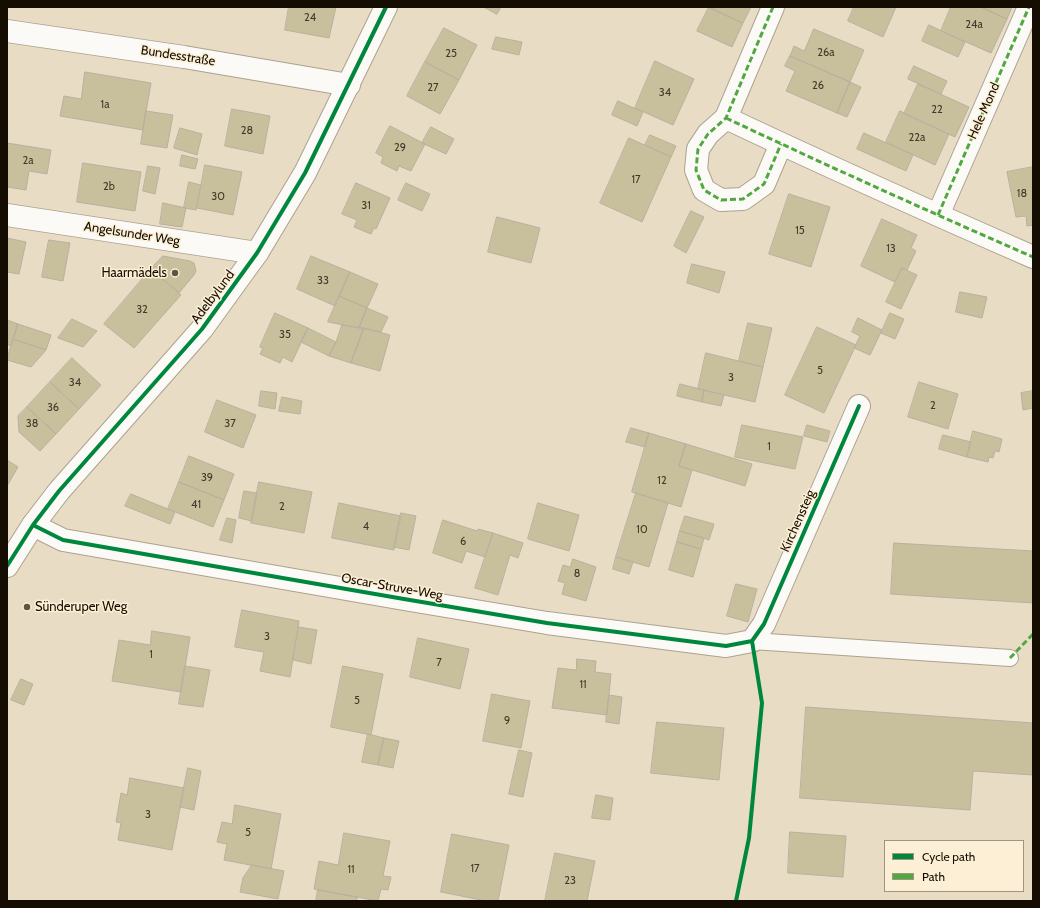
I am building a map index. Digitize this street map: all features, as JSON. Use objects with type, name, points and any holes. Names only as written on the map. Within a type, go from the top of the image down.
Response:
[{"type":"street","name":"Adelbylund","points":[[7,566],[33,525],[59,491],[202,329],[258,253],[305,173],[386,7]]},
{"type":"street","points":[[773,7],[726,118],[708,134],[698,149],[696,170],[704,190],[721,200],[743,199],[764,184],[781,144]]},
{"type":"street","name":"Hele Mond","points":[[938,215],[1029,7]]},
{"type":"street","name":"Bundesstraße","points":[[7,31],[184,57],[349,84]]},
{"type":"street","points":[[726,118],[1033,257]]},
{"type":"street","name":"Angelsunder Weg","points":[[7,215],[258,253]]},
{"type":"street","name":"Kirchensteig","points":[[752,641],[764,624],[859,406]]},
{"type":"street","name":"Oscar-Struve-Weg","points":[[33,525],[62,540],[555,624],[726,646],[752,641]]},
{"type":"lane","points":[[752,641],[1010,658]]},
{"type":"building","points":[[289,7],[336,7],[329,38],[285,30]]},
{"type":"building","points":[[484,7],[501,7],[497,14]]},
{"type":"building","points":[[708,7],[751,7],[743,23]]},
{"type":"building","points":[[709,7],[743,23],[732,47],[697,31]]},
{"type":"building","points":[[854,7],[896,7],[883,37],[848,21]]},
{"type":"building","points":[[951,7],[981,7],[1007,19],[991,53],[941,31]]},
{"type":"building","points":[[981,7],[1012,7],[1007,19]]},
{"type":"building","points":[[929,25],[965,42],[958,57],[922,41]]},
{"type":"building","points":[[444,28],[477,45],[459,80],[425,62]]},
{"type":"building","points":[[814,29],[864,50],[850,82],[790,56],[794,46],[804,51]]},
{"type":"building","points":[[496,37],[522,42],[519,55],[492,49]]},
{"type":"building","points":[[790,56],[850,82],[837,113],[786,91],[795,71],[785,66]]},
{"type":"building","points":[[655,61],[694,79],[673,125],[635,108]]},
{"type":"building","points":[[425,62],[459,80],[440,114],[407,96]]},
{"type":"building","points":[[914,66],[947,81],[941,94],[908,79]]},
{"type":"building","points":[[85,72],[151,83],[143,130],[60,116],[64,96],[81,99]]},
{"type":"building","points":[[850,82],[861,87],[847,117],[837,113]]},
{"type":"building","points":[[918,84],[969,107],[955,137],[904,114]]},
{"type":"building","points":[[618,101],[643,112],[637,126],[612,115]]},
{"type":"building","points":[[232,109],[270,116],[263,154],[225,146]]},
{"type":"building","points":[[146,111],[173,115],[167,148],[141,144]]},
{"type":"building","points":[[900,111],[949,134],[935,165],[886,142]]},
{"type":"building","points":[[390,126],[425,144],[411,171],[399,166],[397,171],[381,163],[383,157],[376,153]]},
{"type":"building","points":[[431,127],[454,139],[446,154],[422,143]]},
{"type":"building","points":[[180,128],[202,134],[197,155],[174,148]]},
{"type":"building","points":[[864,133],[913,155],[906,171],[857,149]]},
{"type":"building","points":[[650,135],[676,146],[671,157],[645,145]]},
{"type":"building","points":[[629,138],[671,157],[642,222],[600,203]]},
{"type":"building","points":[[7,143],[51,150],[47,174],[29,171],[26,190],[7,187]]},
{"type":"building","points":[[182,155],[198,159],[195,169],[180,166]]},
{"type":"building","points":[[83,163],[141,172],[135,211],[77,202]]},
{"type":"building","points":[[205,165],[242,172],[233,215],[197,208]]},
{"type":"building","points":[[148,166],[160,168],[155,194],[143,191]]},
{"type":"building","points":[[1033,167],[1033,225],[1027,226],[1026,216],[1016,217],[1007,172]]},
{"type":"building","points":[[189,182],[201,185],[196,210],[184,208]]},
{"type":"building","points":[[356,183],[390,198],[376,229],[374,228],[371,234],[354,227],[357,220],[342,214]]},
{"type":"building","points":[[406,183],[430,194],[422,211],[398,200]]},
{"type":"building","points":[[789,194],[830,207],[811,267],[769,254]]},
{"type":"building","points":[[163,203],[186,208],[182,227],[160,224]]},
{"type":"building","points":[[691,211],[704,217],[686,253],[674,246]]},
{"type":"building","points":[[497,217],[540,228],[531,263],[488,252]]},
{"type":"building","points":[[882,219],[917,235],[911,248],[916,251],[907,270],[902,268],[895,282],[861,266]]},
{"type":"building","points":[[7,238],[26,242],[19,274],[7,272]]},
{"type":"building","points":[[49,240],[70,243],[63,281],[42,277]]},
{"type":"building","name":"Haarmädels","points":[[163,256],[194,263],[196,271],[194,275],[179,293],[151,269]]},
{"type":"building","points":[[311,256],[350,272],[335,306],[297,289]]},
{"type":"building","points":[[692,264],[725,272],[719,293],[687,283]]},
{"type":"building","points":[[902,268],[917,275],[901,309],[886,302]]},
{"type":"building","points":[[151,269],[181,295],[134,348],[104,324]]},
{"type":"building","points":[[350,272],[378,284],[367,308],[339,296]]},
{"type":"building","points":[[960,292],[987,297],[982,318],[956,312]]},
{"type":"building","points":[[339,296],[367,308],[359,328],[328,322]]},
{"type":"building","points":[[367,308],[388,317],[381,332],[359,328]]},
{"type":"building","points":[[275,313],[308,328],[292,362],[283,357],[280,363],[260,354],[263,348],[260,347]]},
{"type":"building","points":[[890,313],[904,319],[895,339],[881,333]]},
{"type":"building","points":[[858,318],[882,330],[870,355],[854,348],[860,336],[852,332]]},
{"type":"building","points":[[72,319],[97,331],[83,347],[58,338]]},
{"type":"building","points":[[7,320],[18,324],[11,346],[7,344]]},
{"type":"building","points":[[748,323],[772,328],[763,367],[739,361]]},
{"type":"building","points":[[18,324],[51,335],[46,350],[13,339]]},
{"type":"building","points":[[342,325],[364,328],[351,363],[329,356]]},
{"type":"building","points":[[817,327],[856,345],[824,413],[785,395]]},
{"type":"building","points":[[308,328],[336,342],[329,356],[301,342]]},
{"type":"building","points":[[364,328],[390,335],[380,371],[351,363]]},
{"type":"building","points":[[13,339],[46,350],[31,367],[7,360]]},
{"type":"building","points":[[706,353],[763,367],[755,402],[698,389]]},
{"type":"building","points":[[72,358],[101,385],[79,409],[50,382]]},
{"type":"building","points":[[50,382],[79,409],[56,434],[27,407]]},
{"type":"building","points":[[919,382],[958,394],[948,429],[908,417]]},
{"type":"building","points":[[680,384],[704,390],[702,402],[677,396]]},
{"type":"building","points":[[704,390],[724,395],[721,406],[702,402]]},
{"type":"building","points":[[261,391],[277,393],[275,409],[259,406]]},
{"type":"building","points":[[1033,391],[1033,408],[1023,410],[1021,393]]},
{"type":"building","points":[[282,397],[302,401],[300,414],[279,411]]},
{"type":"building","points":[[217,400],[256,415],[243,448],[205,432]]},
{"type":"building","points":[[27,407],[56,434],[40,451],[19,432],[18,416]]},
{"type":"building","points":[[742,425],[803,437],[795,469],[735,457]]},
{"type":"building","points":[[807,425],[830,431],[827,442],[804,436]]},
{"type":"building","points":[[631,428],[649,433],[645,447],[626,442]]},
{"type":"building","points":[[973,431],[1002,439],[999,452],[995,451],[993,458],[989,457],[988,462],[967,457]]},
{"type":"building","points":[[649,433],[686,444],[679,466],[692,470],[681,507],[632,492]]},
{"type":"building","points":[[943,435],[971,442],[967,457],[939,449]]},
{"type":"building","points":[[686,444],[752,464],[745,486],[679,466]]},
{"type":"building","points":[[189,456],[234,474],[224,500],[179,482]]},
{"type":"building","points":[[7,460],[18,467],[7,486]]},
{"type":"building","points":[[179,482],[224,500],[213,527],[168,509]]},
{"type":"building","points":[[259,482],[312,492],[304,533],[251,523]]},
{"type":"building","points":[[244,491],[257,493],[252,521],[239,518]]},
{"type":"building","points":[[636,493],[668,503],[649,567],[616,557]]},
{"type":"building","points":[[131,494],[175,512],[170,524],[125,506]]},
{"type":"building","points":[[339,503],[401,516],[394,550],[332,538]]},
{"type":"building","points":[[538,503],[579,515],[569,551],[528,539]]},
{"type":"building","points":[[401,513],[416,516],[409,550],[394,547]]},
{"type":"building","points":[[685,516],[714,524],[709,540],[680,531]]},
{"type":"building","points":[[227,518],[236,520],[232,543],[220,540]]},
{"type":"building","points":[[443,520],[477,531],[478,529],[493,533],[485,557],[466,551],[462,563],[433,553]]},
{"type":"building","points":[[680,531],[704,538],[701,549],[677,542]]},
{"type":"building","points":[[493,533],[523,543],[518,558],[510,555],[498,595],[475,588]]},
{"type":"building","points":[[677,542],[701,549],[693,577],[669,570]]},
{"type":"building","points":[[894,543],[1033,551],[1033,603],[891,594]]},
{"type":"building","points":[[616,557],[633,562],[629,574],[613,569]]},
{"type":"building","points":[[573,559],[596,567],[586,601],[562,594],[565,583],[558,581],[563,565],[570,567]]},
{"type":"building","points":[[736,584],[757,589],[748,622],[727,616]]},
{"type":"building","points":[[242,610],[299,621],[290,677],[260,671],[264,652],[235,647]]},
{"type":"building","points":[[299,627],[317,630],[311,664],[293,660]]},
{"type":"building","points":[[152,631],[190,637],[181,692],[112,681],[119,640],[150,645]]},
{"type":"building","points":[[418,638],[469,649],[460,689],[410,677]]},
{"type":"building","points":[[577,659],[596,661],[595,672],[611,674],[607,715],[552,708],[558,668],[576,670]]},
{"type":"building","points":[[185,666],[210,670],[203,707],[179,704]]},
{"type":"building","points":[[343,666],[383,674],[371,735],[331,727]]},
{"type":"building","points":[[21,679],[33,684],[24,705],[11,700]]},
{"type":"building","points":[[492,694],[530,701],[521,748],[483,741]]},
{"type":"building","points":[[609,695],[622,697],[619,724],[606,722]]},
{"type":"building","points":[[806,707],[1033,723],[1033,775],[973,771],[970,810],[800,798]]},
{"type":"building","points":[[657,722],[724,728],[719,780],[651,773]]},
{"type":"building","points":[[368,734],[384,738],[378,765],[362,762]]},
{"type":"building","points":[[384,738],[399,741],[393,768],[378,765]]},
{"type":"building","points":[[519,750],[532,753],[523,797],[509,794]]},
{"type":"building","points":[[188,768],[201,771],[194,810],[180,807]]},
{"type":"building","points":[[130,778],[184,788],[172,850],[118,840],[121,823],[116,822],[121,793],[127,795]]},
{"type":"building","points":[[596,795],[613,798],[610,820],[592,818]]},
{"type":"building","points":[[235,805],[281,814],[271,869],[224,860],[227,844],[217,842],[222,822],[232,824]]},
{"type":"building","points":[[790,832],[846,836],[843,877],[788,873]]},
{"type":"building","points":[[344,833],[390,841],[383,876],[391,877],[388,890],[381,889],[378,901],[314,889],[319,861],[338,865]]},
{"type":"building","points":[[452,834],[509,845],[498,901],[486,901],[441,892]]},
{"type":"building","points":[[555,853],[595,861],[587,901],[545,901]]},
{"type":"building","points":[[252,865],[284,871],[278,899],[240,892],[243,878]]},
{"type":"building","points":[[318,890],[357,897],[357,901],[316,901]]},
{"type":"marked path","points":[[773,7],[726,118],[708,134],[698,149],[696,170],[704,190],[721,200],[743,199],[764,184],[781,144]]},
{"type":"marked path","points":[[938,215],[1029,7]]},
{"type":"marked path","points":[[726,118],[879,189],[1033,257]]},
{"type":"marked path","points":[[1010,658],[1033,634]]},
{"type":"cycle path","points":[[7,566],[33,525],[59,491],[202,329],[257,253],[305,173],[386,7]]},
{"type":"cycle path","points":[[752,641],[764,624],[859,406]]},
{"type":"cycle path","points":[[33,525],[63,540],[547,623],[726,646],[752,641]]},
{"type":"cycle path","points":[[736,901],[749,838],[762,703],[752,641]]},
{"type":"place","name":"Haarmädels","points":[[175,273]]},
{"type":"place","name":"Sünderuper Weg","points":[[27,607]]}]
